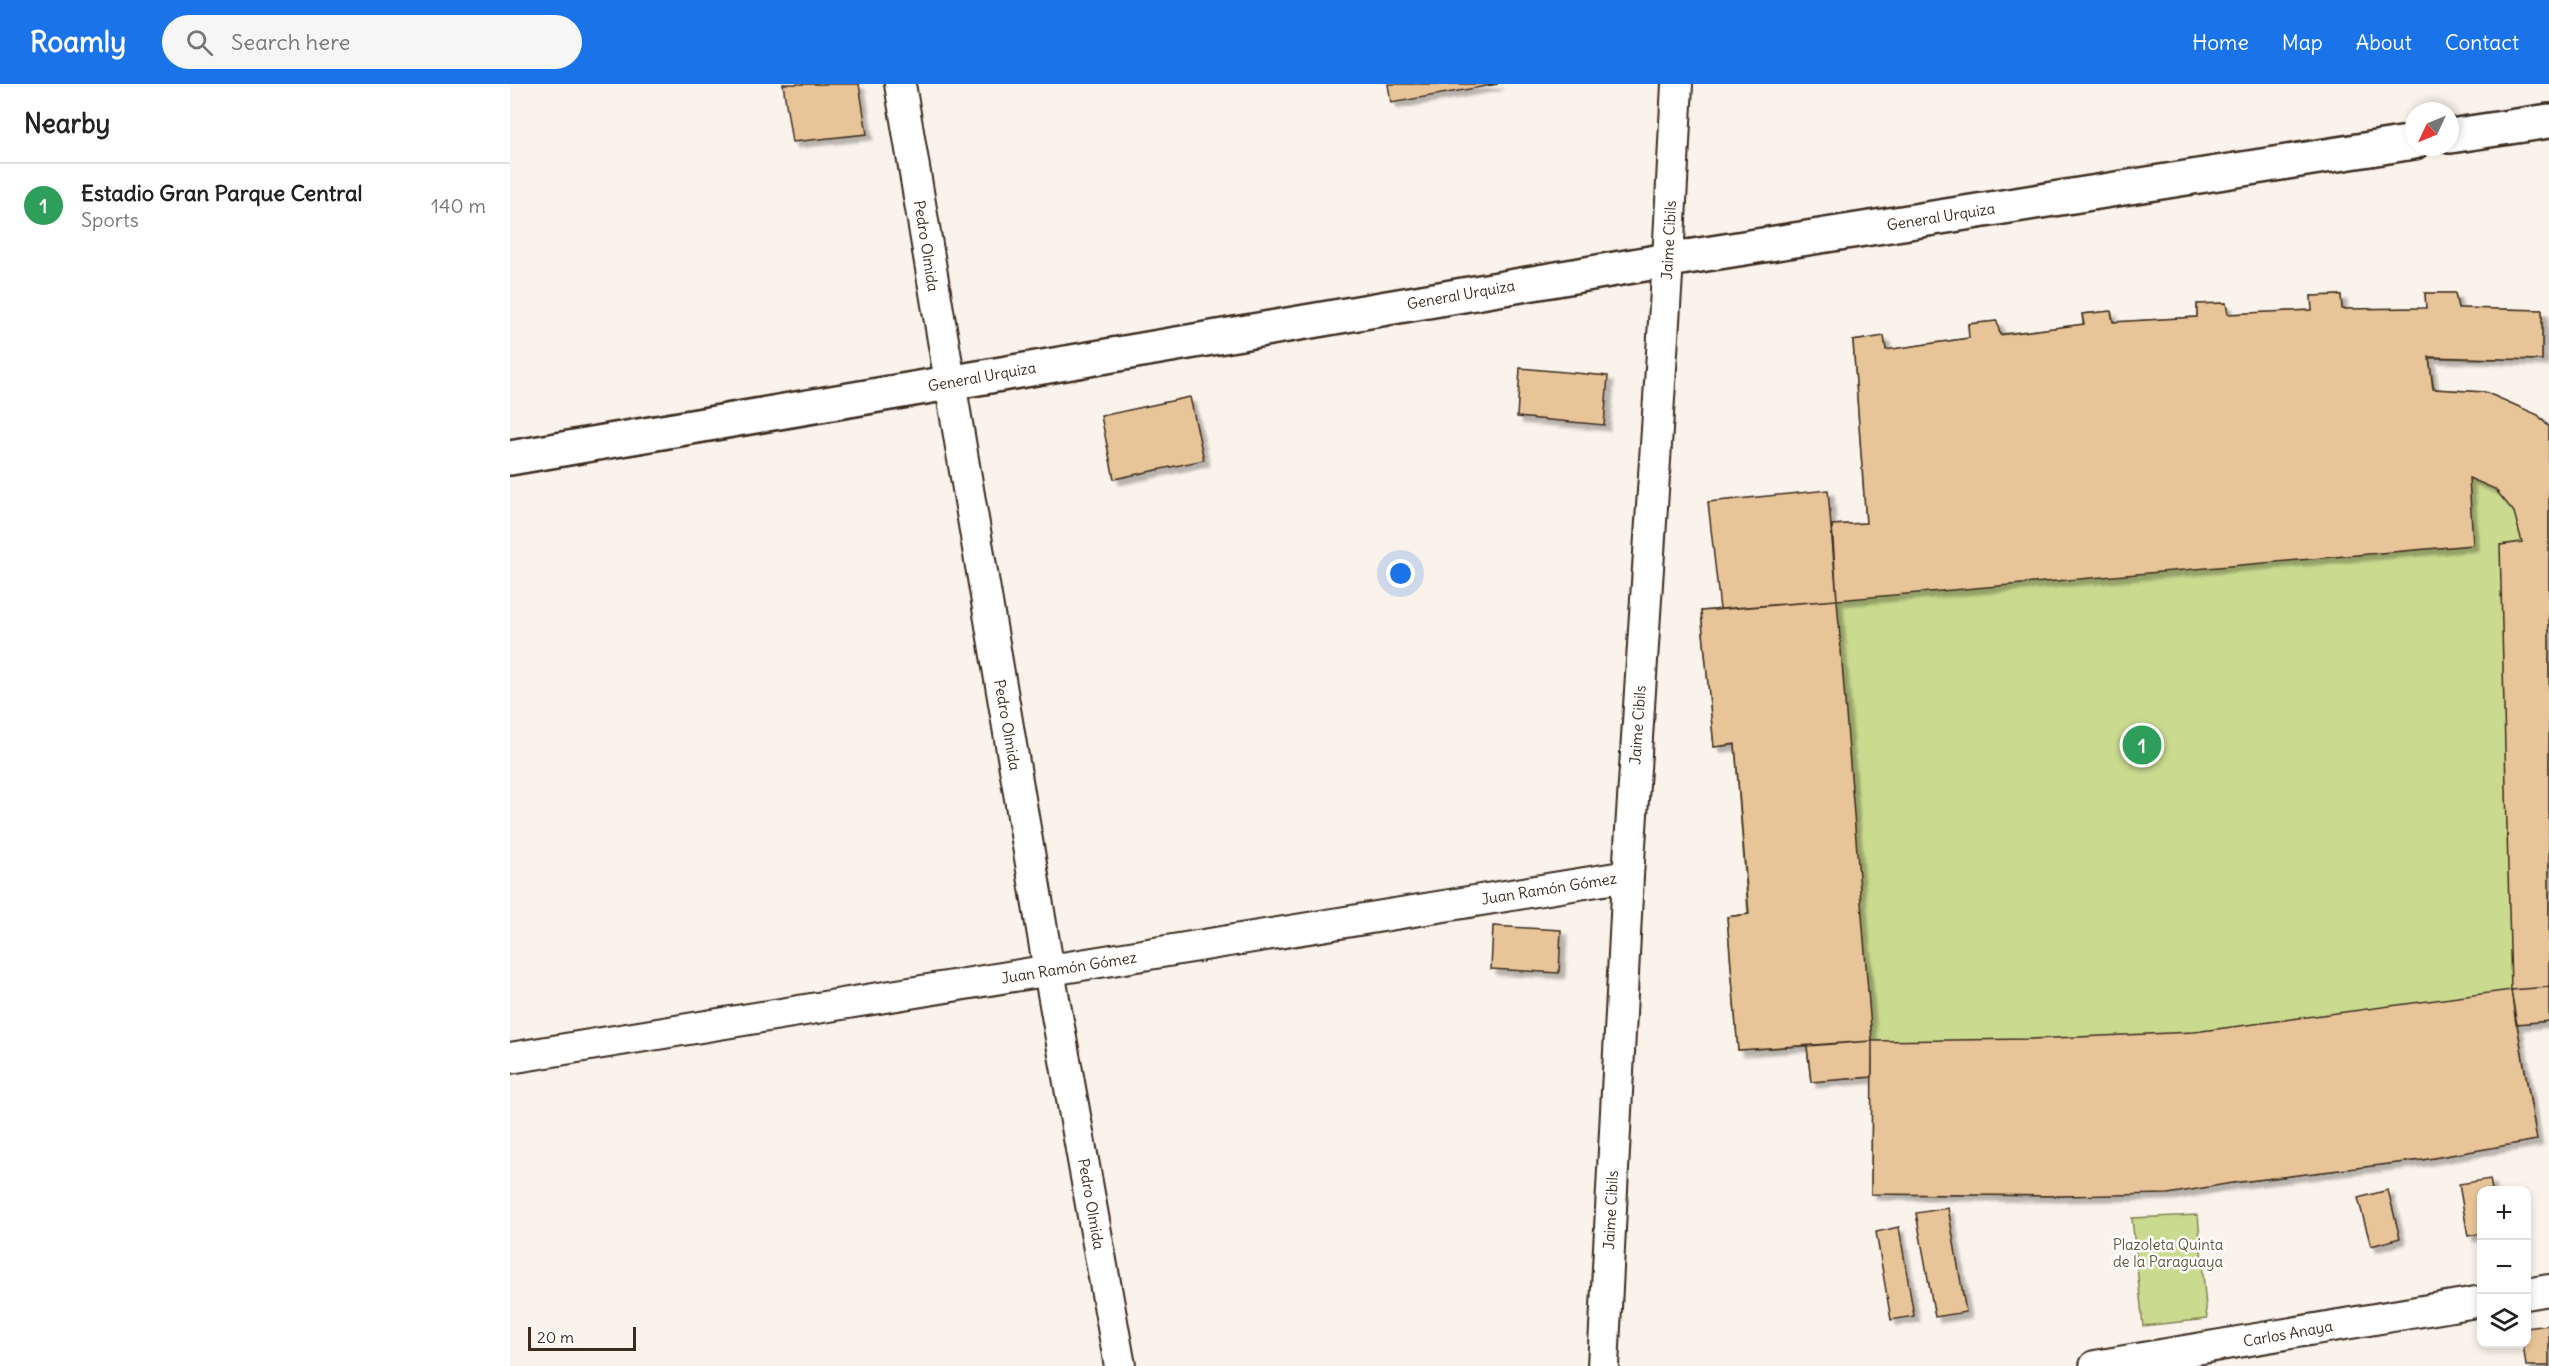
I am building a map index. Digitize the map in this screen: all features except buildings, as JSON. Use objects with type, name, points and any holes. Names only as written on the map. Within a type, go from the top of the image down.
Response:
[{"type":"street","name":"Pedro Olmida","points":[[900,84],[948,383],[1049,971],[1120,1366]]},
{"type":"street","name":"Jaime Cibils","points":[[1603,1366],[1628,876],[1668,260],[1677,84]]},
{"type":"street","points":[[2459,135],[2549,121]]},
{"type":"street","name":"General Urquiza","points":[[510,458],[1668,260],[2405,143]]},
{"type":"street","name":"Juan Ramón Gómez","points":[[510,1058],[1628,876]]},
{"type":"street","points":[[2531,1293],[2549,1290]]},
{"type":"street","name":"Carlos Anaya","points":[[2095,1366],[2194,1358],[2477,1302]]},
{"type":"green space","points":[[2425,293],[2455,293],[2458,308],[2542,310],[2542,360],[2429,358],[2434,389],[2485,392],[2538,415],[2549,427],[2549,1021],[2517,1024],[2537,1140],[2422,1160],[2232,1183],[2062,1196],[1871,1194],[1872,1077],[1811,1082],[1807,1046],[1738,1050],[1727,917],[1748,914],[1735,745],[1714,747],[1701,611],[1837,599],[1832,525],[1866,523],[1853,341],[1884,336],[1886,350],[1969,338],[1968,324],[1997,321],[2000,334],[2083,325],[2082,314],[2111,311],[2114,322],[2197,317],[2197,304],[2226,303],[2228,314],[2312,310],[2311,296],[2341,295],[2342,309],[2426,308]]},
{"type":"green space","name":"Plazoleta Quinta de la Paraguaya","points":[[2198,1215],[2207,1319],[2143,1326],[2132,1218]]},
{"type":"place","name":"Estadio Gran Parque Central","points":[[2142,745]]}]
